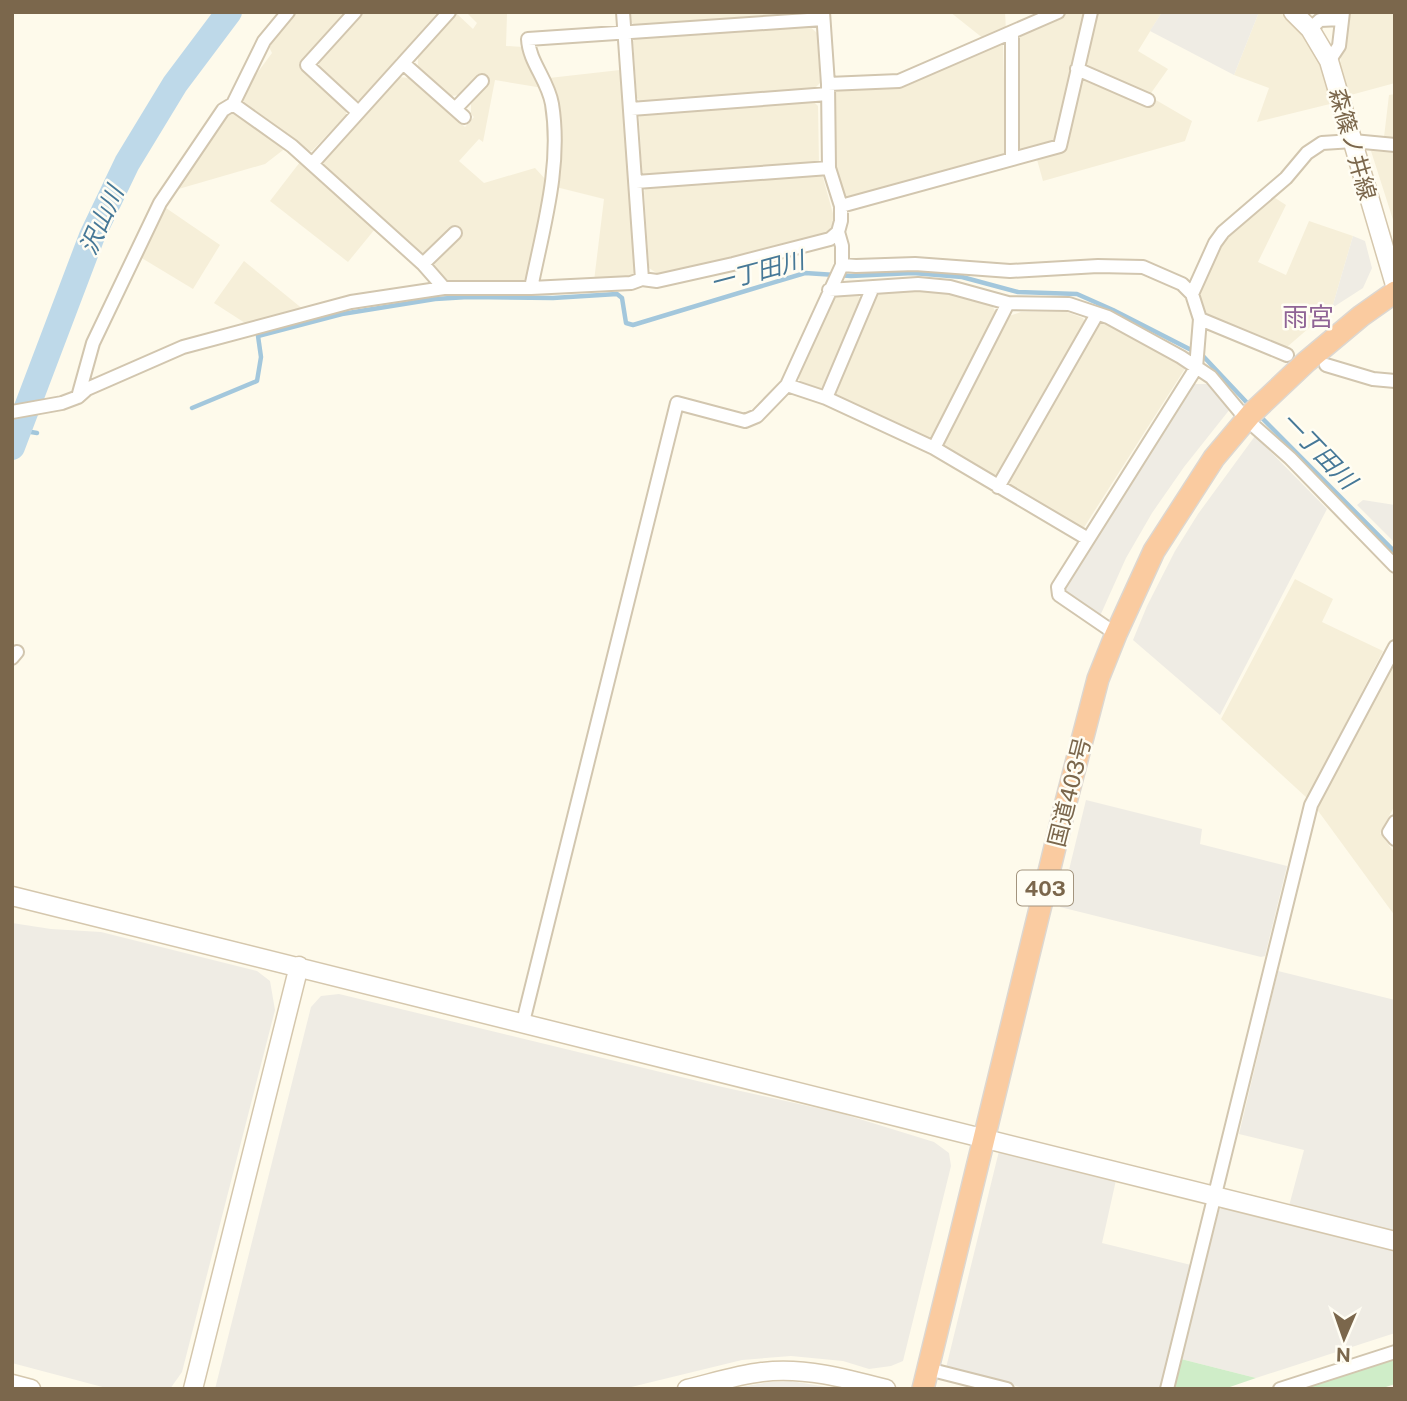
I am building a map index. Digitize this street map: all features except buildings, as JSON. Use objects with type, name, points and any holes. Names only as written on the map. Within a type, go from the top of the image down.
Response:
[{"type":"highway","name":"国道403号","points":[[925,1379],[1098,679],[1138,583],[1173,519],[1214,458],[1252,413],[1361,316],[1395,292]]},
{"type":"street","points":[[78,397],[93,343],[160,203],[223,110],[233,104],[264,41],[288,12]]},
{"type":"street","points":[[355,12],[307,65],[358,112]]},
{"type":"street","points":[[312,164],[449,12]]},
{"type":"street","points":[[623,12],[642,279]]},
{"type":"street","points":[[631,109],[899,80],[1012,34],[1058,12]]},
{"type":"street","points":[[841,206],[1060,146],[1091,12]]},
{"type":"street","name":"森篠ノ井線","points":[[1293,12],[1310,29],[1329,61],[1395,285]]},
{"type":"street","points":[[523,1023],[677,403],[745,421],[757,416],[787,385],[836,276],[842,246],[838,232],[841,206],[829,168],[828,89],[823,16],[528,38],[531,57],[547,83],[555,132],[555,164],[531,288]]},
{"type":"street","points":[[1310,29],[1320,20],[1343,16],[1339,46],[1329,61]]},
{"type":"street","points":[[1012,34],[1012,158]]},
{"type":"street","points":[[403,64],[460,113],[482,81]]},
{"type":"street","points":[[1077,69],[1148,100]]},
{"type":"street","points":[[233,104],[292,146],[423,264],[444,288]]},
{"type":"street","points":[[1192,294],[1215,243],[1232,223],[1286,178],[1307,153],[1322,143],[1353,141],[1395,145]]},
{"type":"street","points":[[636,182],[829,168]]},
{"type":"street","points":[[12,412],[78,397],[87,389],[183,347],[351,302],[444,288],[531,288],[631,284],[642,279],[657,281],[830,239],[838,232]]},
{"type":"street","points":[[423,264],[455,233]]},
{"type":"street","points":[[836,276],[915,264],[1010,271],[1098,266],[1143,267],[1182,284],[1192,294],[1200,319],[1198,358],[1058,587],[1059,594],[1116,634]]},
{"type":"street","points":[[836,276],[873,287],[918,284],[950,287],[1008,303],[1069,304],[1108,317],[1181,357],[1198,358]]},
{"type":"street","points":[[825,398],[873,287]]},
{"type":"street","points":[[934,448],[1008,303]]},
{"type":"street","points":[[998,487],[1097,314]]},
{"type":"street","points":[[1200,319],[1287,355]]},
{"type":"street","points":[[1198,358],[1211,377],[1252,413],[1290,458],[1395,566]]},
{"type":"street","points":[[1326,365],[1373,379],[1395,381]]},
{"type":"street","points":[[787,385],[825,398],[934,448],[1088,539]]},
{"type":"street","points":[[1167,1389],[1311,805],[1395,647]]},
{"type":"street","points":[[1395,822],[1390,832],[1395,839]]},
{"type":"street","points":[[12,896],[1395,1241]]},
{"type":"street","points":[[192,1389],[299,966]]},
{"type":"street","points":[[1280,1389],[1395,1352]]},
{"type":"street","points":[[687,1389],[742,1375],[782,1371],[828,1375],[886,1389]]},
{"type":"street","points":[[925,1379],[1007,1389]]},
{"type":"street","points":[[12,1384],[31,1389]]},
{"type":"shaded area","points":[[294,12],[346,12],[299,64],[346,109],[346,115],[312,151],[307,151],[241,106],[240,96],[272,53],[268,45]]},
{"type":"shaded area","points":[[363,12],[438,12],[360,100],[354,100],[319,67],[319,60]]},
{"type":"shaded area","points":[[466,12],[507,14],[506,46],[523,47],[543,88],[495,80],[483,142],[479,139],[459,161],[484,183],[535,168],[547,181],[530,281],[445,282],[430,268],[427,257],[323,166],[323,161],[399,77],[409,78],[465,127],[474,117],[471,114],[471,104],[487,84],[478,76],[460,95],[451,96],[418,67],[418,56],[457,14],[473,29],[477,23]]},
{"type":"shaded area","points":[[630,12],[809,12],[635,25],[631,22]]},
{"type":"shaded area","points":[[950,12],[1005,12],[1006,30],[984,39]]},
{"type":"shaded area","points":[[1066,12],[1086,12],[1059,130],[1053,140],[1015,151],[1015,36]]},
{"type":"shaded area","points":[[1095,12],[1162,12],[1138,51],[1168,69],[1149,96],[1192,121],[1185,141],[1043,181],[1036,156],[1067,149],[1071,132],[1067,131]]},
{"type":"shaded area","points":[[1162,12],[1259,12],[1234,75],[1150,31]]},
{"type":"shaded area","points":[[1259,12],[1281,12],[1302,29],[1321,61],[1334,103],[1257,122],[1269,88],[1234,75]]},
{"type":"shaded area","points":[[1347,12],[1395,12],[1395,83],[1347,96],[1339,71]]},
{"type":"shaded area","points":[[807,24],[817,33],[820,83],[812,91],[642,103],[637,98],[633,42],[635,36]]},
{"type":"shaded area","points":[[1001,42],[1006,153],[845,198],[834,167],[833,90],[905,85]]},
{"type":"shaded area","points":[[620,70],[635,271],[631,278],[594,281],[604,199],[556,187],[549,78]]},
{"type":"shaded area","points":[[1395,94],[1395,138],[1384,137],[1389,95]]},
{"type":"shaded area","points":[[812,100],[818,106],[819,163],[646,176],[642,173],[639,117],[642,114]]},
{"type":"shaded area","points":[[231,110],[287,147],[265,164],[175,190]]},
{"type":"shaded area","points":[[1371,151],[1395,152],[1395,226]]},
{"type":"shaded area","points":[[300,162],[375,229],[348,262],[270,201]]},
{"type":"shaded area","points":[[822,174],[835,221],[828,233],[737,258],[658,274],[649,268],[644,191],[647,186]]},
{"type":"shaded area","points":[[1272,196],[1286,205],[1258,262],[1286,275],[1309,221],[1353,236],[1332,308],[1287,347],[1202,314],[1197,299],[1221,246],[1236,223]]},
{"type":"shaded area","points":[[166,208],[220,245],[193,289],[140,257]]},
{"type":"shaded area","points":[[1353,236],[1365,241],[1372,268],[1363,288],[1332,308]]},
{"type":"shaded area","points":[[244,261],[304,310],[245,323],[214,303]]},
{"type":"shaded area","points":[[917,291],[957,295],[991,303],[996,313],[933,436],[926,438],[835,398],[835,392],[875,296],[882,293]]},
{"type":"shaded area","points":[[858,295],[862,300],[825,388],[817,389],[801,383],[797,375],[829,301],[837,296]]},
{"type":"shaded area","points":[[1021,312],[1067,312],[1083,318],[1085,323],[998,477],[993,478],[945,449],[944,443],[1009,316]]},
{"type":"shaded area","points":[[1100,321],[1186,364],[1186,367],[1083,529],[1005,484]]},
{"type":"shaded area","points":[[1194,384],[1208,384],[1230,409],[1152,513],[1126,558],[1100,616],[1067,594],[1065,587]]},
{"type":"shaded area","points":[[1255,436],[1327,509],[1220,715],[1133,640],[1175,551],[1198,514]]},
{"type":"shaded area","points":[[1363,500],[1395,505],[1395,543],[1357,505]]},
{"type":"shaded area","points":[[1295,579],[1333,599],[1322,622],[1383,651],[1307,798],[1221,719]]},
{"type":"shaded area","points":[[1395,662],[1395,805],[1380,833],[1395,853],[1395,916],[1316,808]]},
{"type":"shaded area","points":[[1086,800],[1202,829],[1200,844],[1287,866],[1265,956],[1060,907]]},
{"type":"shaded area","points":[[12,923],[101,932],[257,971],[270,981],[275,1010],[182,1372],[170,1389],[110,1389],[12,1363]]},
{"type":"shaded area","points":[[1278,971],[1395,1000],[1395,1233],[1289,1206],[1304,1150],[1239,1134]]},
{"type":"shaded area","points":[[339,994],[840,1113],[934,1142],[949,1153],[951,1166],[903,1361],[891,1366],[869,1369],[843,1361],[791,1356],[742,1360],[623,1389],[215,1389],[311,1007],[321,996]]},
{"type":"shaded area","points":[[999,1151],[1116,1180],[1102,1243],[1191,1265],[1161,1389],[1028,1389],[946,1368]]},
{"type":"shaded area","points":[[1224,1207],[1395,1249],[1395,1333],[1256,1378],[1181,1359],[1219,1210]]},
{"type":"shaded area","points":[[791,1381],[838,1389],[729,1389],[769,1382]]},
{"type":"green space","points":[[1395,1358],[1395,1384],[1380,1389],[1300,1389]]},
{"type":"green space","points":[[1181,1359],[1256,1378],[1224,1389],[1173,1389]]},
{"type":"waterway","name":"沢山川","points":[[12,447],[92,236],[127,163],[175,84],[229,12]]},
{"type":"waterway","name":"一丁田川","points":[[192,408],[257,381],[261,357],[258,336],[342,314],[435,299],[553,298],[617,294],[622,298],[626,323],[633,325],[805,273],[851,276],[913,273],[962,277],[1018,292],[1077,294],[1203,356],[1251,407]]},
{"type":"waterway","name":"一丁田川","points":[[1260,416],[1395,552]]},
{"type":"waterway","name":"一丁田川","points":[[19,430],[37,433]]},
{"type":"district","name":"雨宮","points":[[1308,316]]}]
